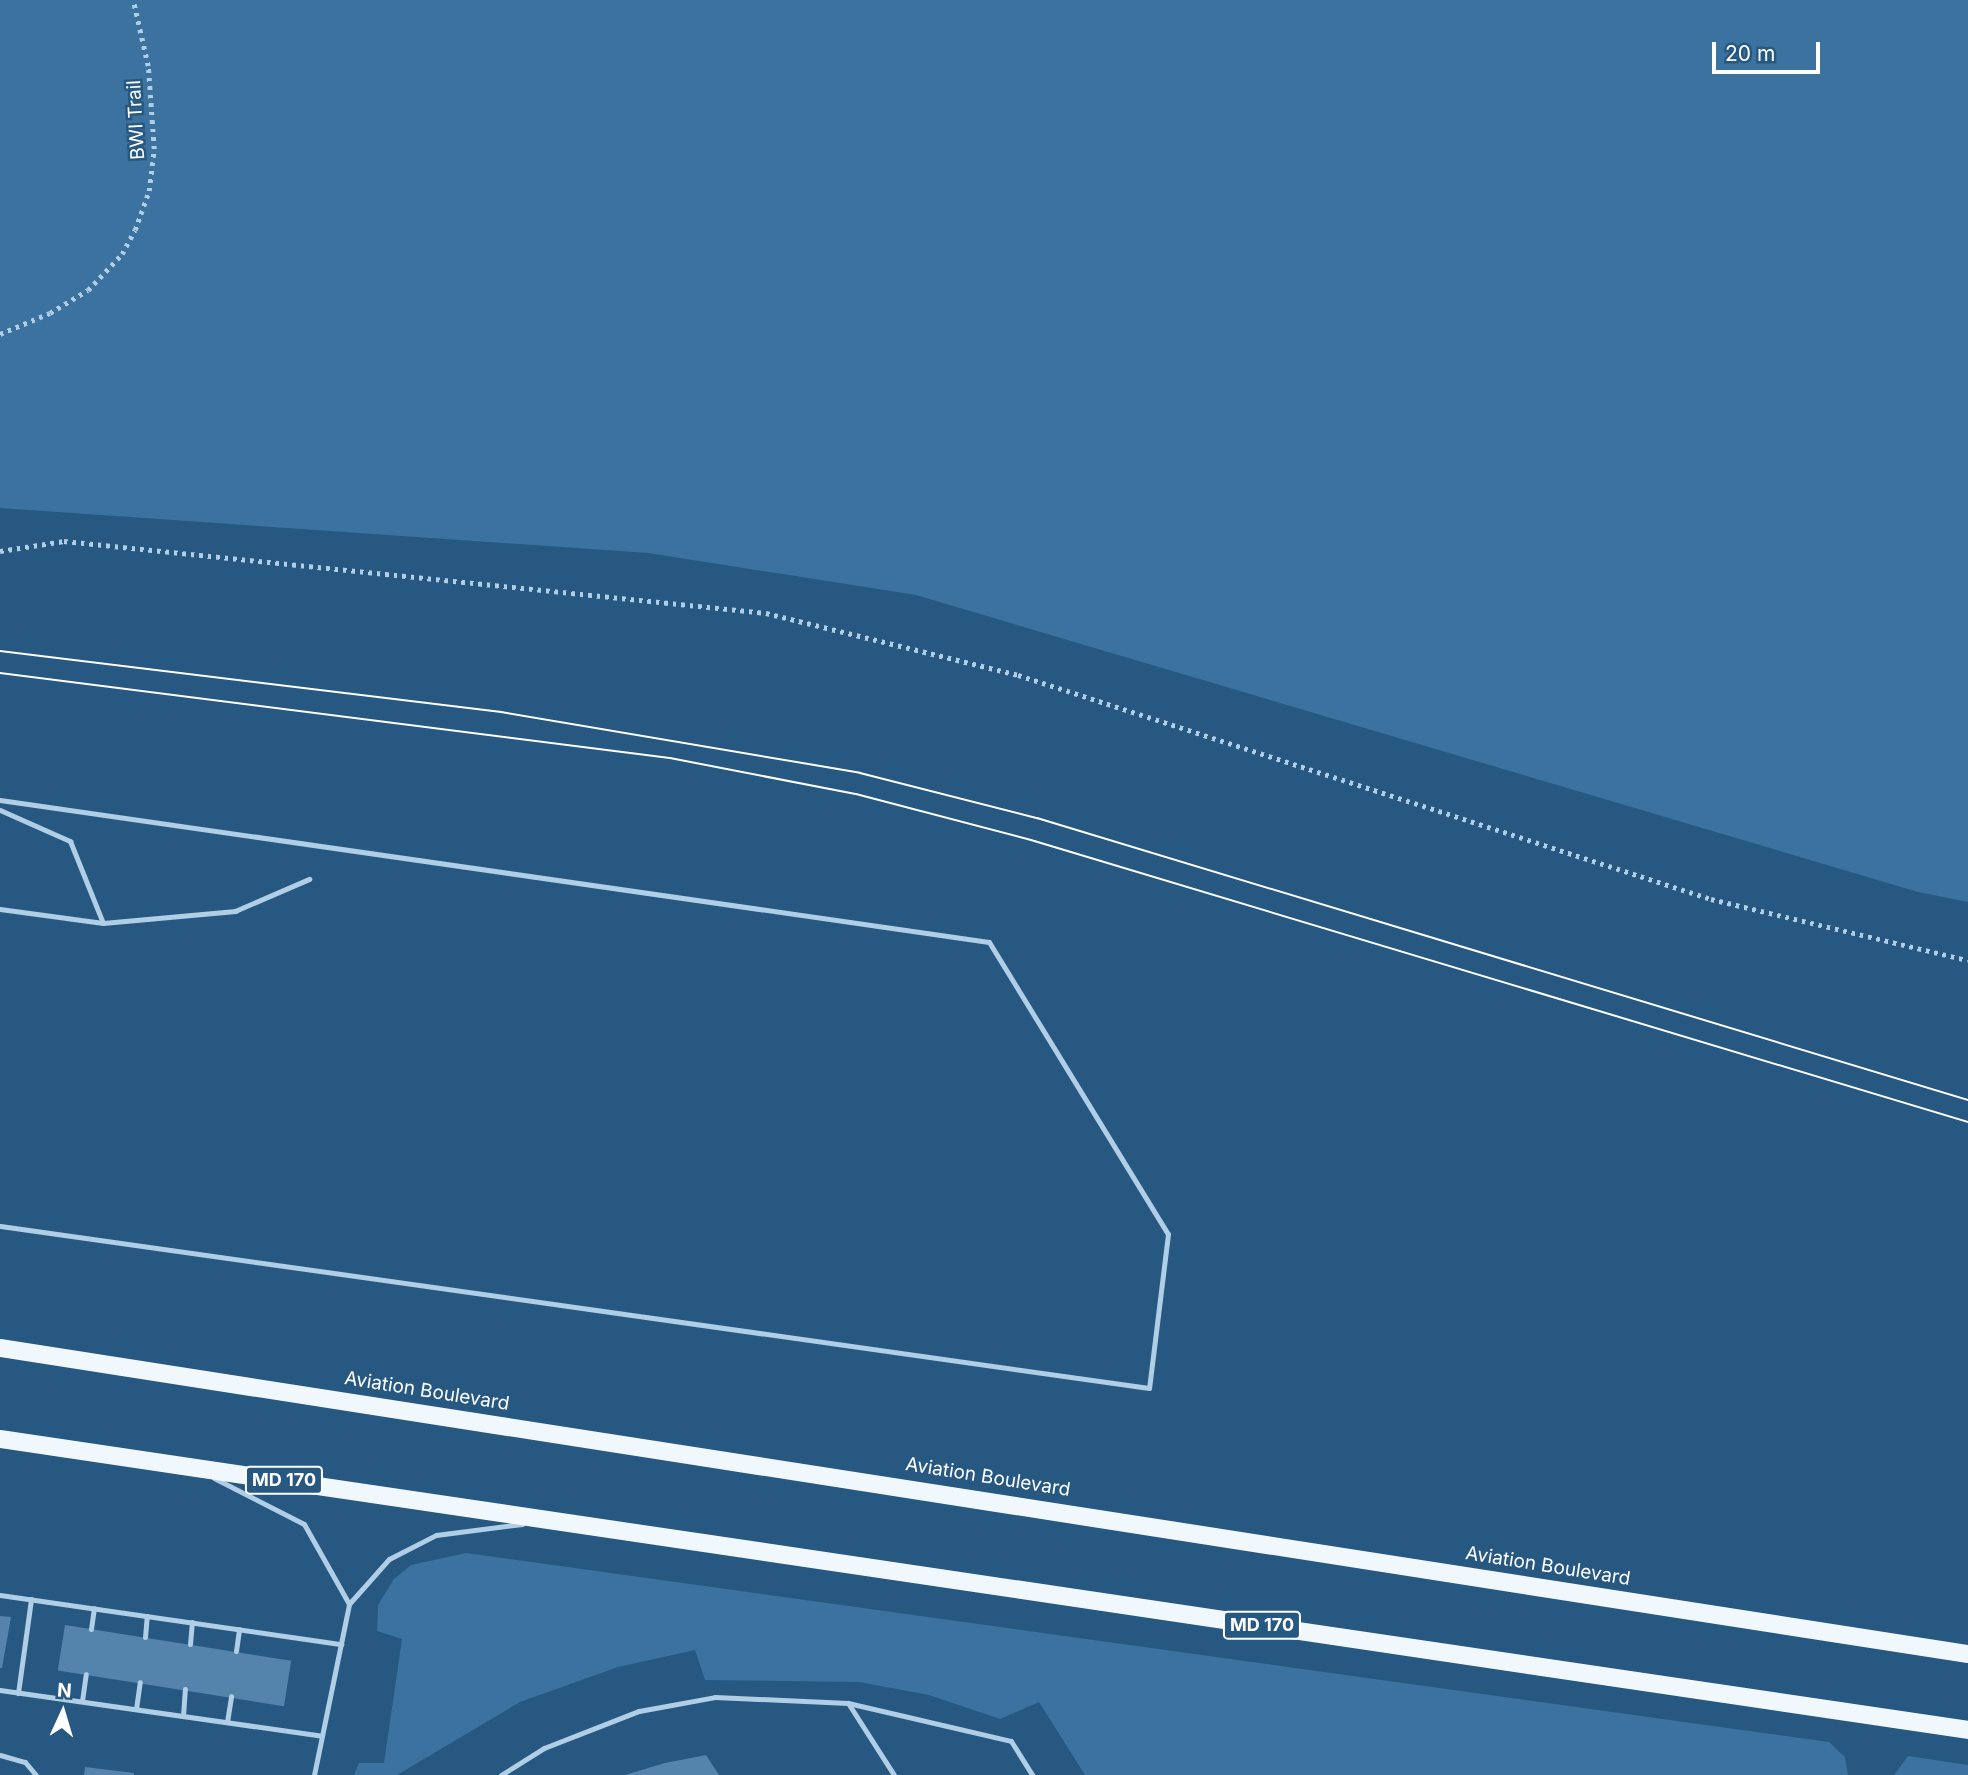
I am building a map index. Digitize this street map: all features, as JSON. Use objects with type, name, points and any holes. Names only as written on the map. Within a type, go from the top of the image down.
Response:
[{"type":"main road","points":[[0,1336],[43,1355]]},
{"type":"main road","name":"Aviation Boulevard","points":[[0,1348],[1968,1654]]},
{"type":"main road","name":"MD 170","points":[[0,1439],[1968,1730]]},
{"type":"lane","points":[[0,800],[989,942],[1168,1234],[1149,1388],[0,1226]]},
{"type":"lane","points":[[0,810],[71,841],[103,923]]},
{"type":"lane","points":[[0,909],[103,923],[235,911],[309,879]]},
{"type":"lane","points":[[192,1467],[304,1524],[349,1604]]},
{"type":"lane","points":[[314,1775],[349,1604],[389,1559],[436,1535],[556,1520]]},
{"type":"lane","points":[[0,1595],[341,1644]]},
{"type":"lane","points":[[18,1693],[31,1599]]},
{"type":"lane","points":[[91,1629],[94,1608]]},
{"type":"lane","points":[[145,1637],[148,1616]]},
{"type":"lane","points":[[190,1644],[192,1622]]},
{"type":"lane","points":[[236,1651],[239,1629]]},
{"type":"lane","points":[[82,1701],[86,1674]]},
{"type":"lane","points":[[136,1709],[139,1682]]},
{"type":"lane","points":[[183,1716],[185,1689]]},
{"type":"lane","points":[[0,1690],[322,1735]]},
{"type":"lane","points":[[227,1722],[231,1696]]},
{"type":"lane","points":[[501,1775],[544,1748],[639,1711],[715,1697],[848,1703],[1011,1741],[1032,1775]]},
{"type":"lane","points":[[848,1703],[894,1775]]},
{"type":"lane","points":[[0,1755],[25,1762],[36,1775]]},
{"type":"path","name":"BWI Trail","points":[[0,334],[50,313],[88,290],[135,230],[149,191],[155,149],[148,66],[133,0]]},
{"type":"path","points":[[0,551],[64,541],[766,613],[1018,676],[1712,899],[1968,960]]},
{"type":"shaded area","points":[[0,0],[1968,0],[1968,902],[1918,892],[916,595],[648,553],[0,508]]},
{"type":"shaded area","points":[[466,1553],[1829,1742],[1845,1757],[1848,1775],[1085,1775],[1039,1702],[1000,1719],[929,1695],[859,1682],[705,1680],[695,1650],[618,1667],[520,1702],[397,1775],[354,1775],[359,1763],[384,1763],[402,1639],[377,1631],[378,1605],[394,1579],[411,1565]]},
{"type":"shaded area","points":[[1908,1756],[1968,1765],[1968,1775],[1894,1775]]},
{"type":"building","points":[[0,1616],[11,1617],[2,1668],[0,1668]]},
{"type":"building","points":[[65,1625],[291,1661],[284,1706],[58,1670]]},
{"type":"building","points":[[706,1755],[719,1775],[625,1775],[665,1763]]},
{"type":"building","points":[[85,1767],[134,1773],[134,1775],[84,1775]]},
{"type":"tram line","points":[[0,651],[501,712],[860,773],[1037,818],[1968,1100]]},
{"type":"tram line","points":[[0,673],[670,758],[856,794],[1031,840],[1968,1122]]}]
